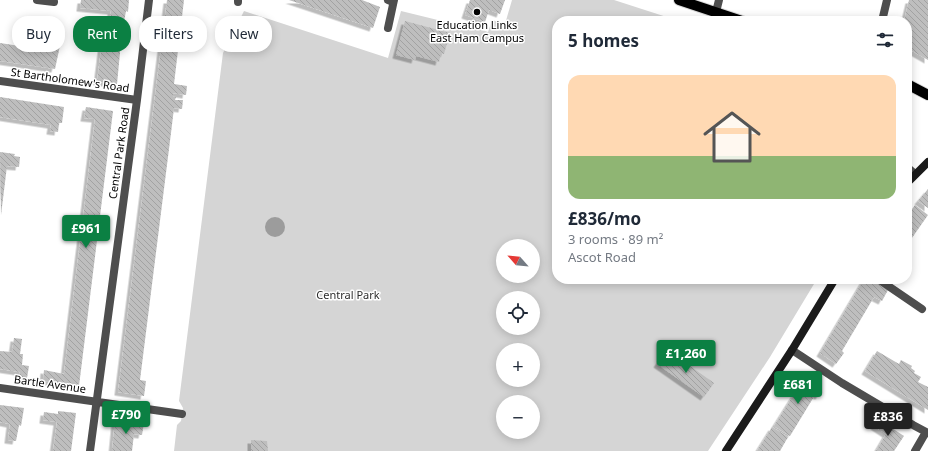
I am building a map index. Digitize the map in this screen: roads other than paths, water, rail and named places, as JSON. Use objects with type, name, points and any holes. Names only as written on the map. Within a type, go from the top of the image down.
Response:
[{"type":"main road","points":[[679,0],[728,16]]},
{"type":"main road","points":[[912,87],[928,95]]},
{"type":"main road","points":[[912,177],[928,162]]},
{"type":"main road","points":[[726,451],[792,350],[831,284]]},
{"type":"street","points":[[37,0],[54,2]]},
{"type":"street","name":"Central Park Road","points":[[90,451],[149,0]]},
{"type":"street","points":[[716,12],[719,0]]},
{"type":"street","points":[[883,16],[887,0]]},
{"type":"street","points":[[388,28],[392,1]]},
{"type":"street","name":"St Bartholomew's Road","points":[[0,81],[137,100]]},
{"type":"street","points":[[885,284],[922,309]]},
{"type":"street","points":[[792,350],[842,383],[927,433],[915,451]]},
{"type":"street","name":"Bartle Avenue","points":[[0,388],[182,414]]},
{"type":"place","name":"Education Links East Ham Campus","points":[[477,12]]},
{"type":"park label","name":"Central Park","points":[[348,295]]}]
